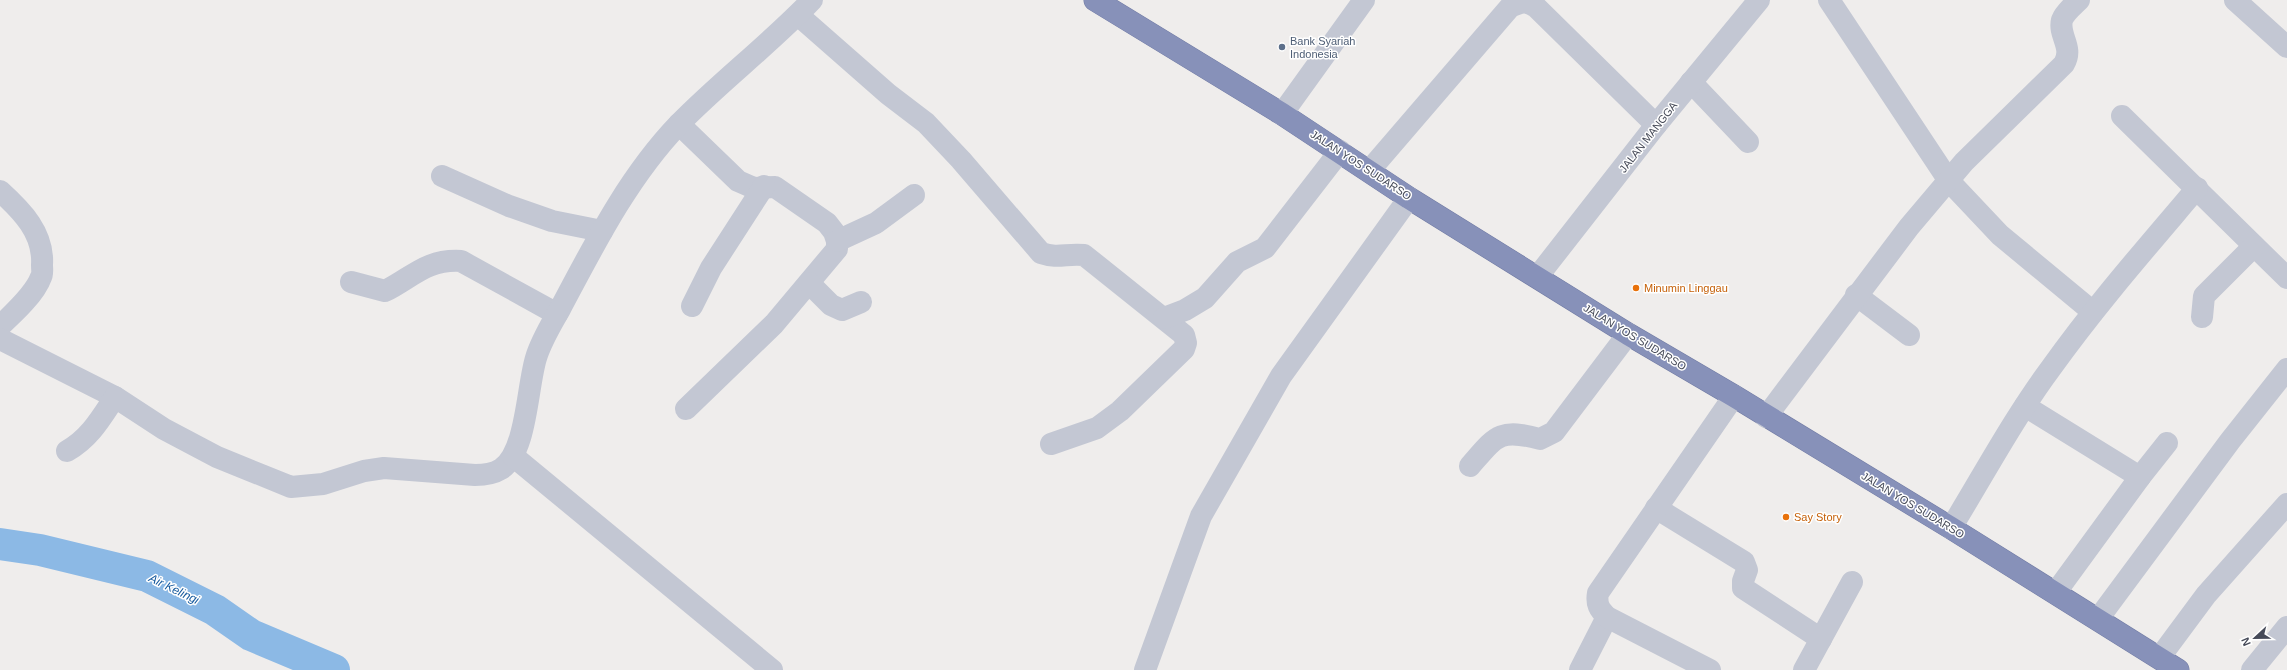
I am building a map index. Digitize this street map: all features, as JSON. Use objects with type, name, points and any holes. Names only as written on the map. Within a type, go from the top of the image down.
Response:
[{"type":"highway","name":"JALAN YOS SUDARSO","points":[[1095,0],[1282,114],[1409,198],[1538,276],[1628,334],[1734,396],[1952,528],[2160,657],[2178,670]]},
{"type":"street","points":[[1282,114],[1364,0]]},
{"type":"street","name":"JALAN MANGGA","points":[[1538,276],[1656,125],[1759,0]]},
{"type":"street","points":[[1829,0],[1949,181],[2000,235],[2093,312]]},
{"type":"street","points":[[1766,416],[1856,295],[1909,227],[1964,162],[2064,64],[2068,52],[2062,28],[2062,20],[2079,0]]},
{"type":"street","points":[[2235,0],[2287,47]]},
{"type":"street","points":[[1369,171],[1510,7],[1521,1],[1529,1],[1536,6],[1656,125]]},
{"type":"street","points":[[0,339],[115,397],[164,429],[211,454],[291,487],[323,484],[364,471],[384,468],[475,476],[488,475],[502,469],[513,456],[520,437],[536,358],[557,314],[602,231],[646,163],[679,124],[805,7],[888,94],[926,123],[961,160],[1041,253],[1055,258],[1070,253],[1084,255],[1184,335],[1186,343],[1184,349],[1120,411],[1097,428],[1051,444]]},
{"type":"street","points":[[1691,82],[1748,142]]},
{"type":"street","points":[[2122,116],[2287,278]]},
{"type":"street","points":[[679,124],[738,181],[754,188],[764,186],[774,187],[826,223],[834,232],[837,241],[837,249],[774,324],[686,409]]},
{"type":"street","points":[[1164,318],[1185,310],[1205,298],[1236,262],[1266,248],[1340,151]]},
{"type":"street","points":[[442,176],[509,206],[552,221],[602,231]]},
{"type":"street","points":[[692,306],[710,268],[764,186]]},
{"type":"street","points":[[1952,528],[2025,406],[2051,368],[2093,312],[2197,188]]},
{"type":"street","points":[[0,191],[23,212],[36,232],[43,254],[42,277],[26,300],[0,326]]},
{"type":"street","points":[[837,241],[876,223],[914,195]]},
{"type":"street","points":[[1145,670],[1201,516],[1281,376],[1409,198]]},
{"type":"street","points":[[2202,317],[2204,296],[2254,246]]},
{"type":"street","points":[[351,282],[385,291],[424,266],[446,260],[460,261],[557,314]]},
{"type":"street","points":[[809,283],[832,305],[842,310],[861,302]]},
{"type":"street","points":[[1856,295],[1909,335]]},
{"type":"street","points":[[1470,466],[1493,439],[1502,435],[1514,433],[1540,439],[1554,432],[1628,334]]},
{"type":"street","points":[[2098,619],[2226,447],[2287,369]]},
{"type":"street","points":[[1710,670],[1607,617],[1597,603],[1598,593],[1734,396]]},
{"type":"street","points":[[67,451],[83,442],[97,425],[115,397]]},
{"type":"street","points":[[2025,406],[2140,477]]},
{"type":"street","points":[[2056,592],[2140,477],[2167,443]]},
{"type":"street","points":[[513,456],[772,670]]},
{"type":"street","points":[[2160,657],[2217,582],[2287,504]]},
{"type":"street","points":[[1656,508],[1744,562],[1747,570],[1742,585],[1747,591],[1821,639]]},
{"type":"street","points":[[1804,670],[1852,582]]},
{"type":"street","points":[[1580,670],[1607,617]]},
{"type":"street","points":[[2252,670],[2287,627]]},
{"type":"waterway","name":"Air Kelingi","points":[[0,544],[40,550],[147,576],[215,610],[251,635],[334,670]]},
{"type":"place","name":"Bank Syariah Indonesia","points":[[1282,47]]},
{"type":"place","name":"Minumin Linggau","points":[[1636,288]]},
{"type":"place","name":"Say Story","points":[[1786,517]]}]
